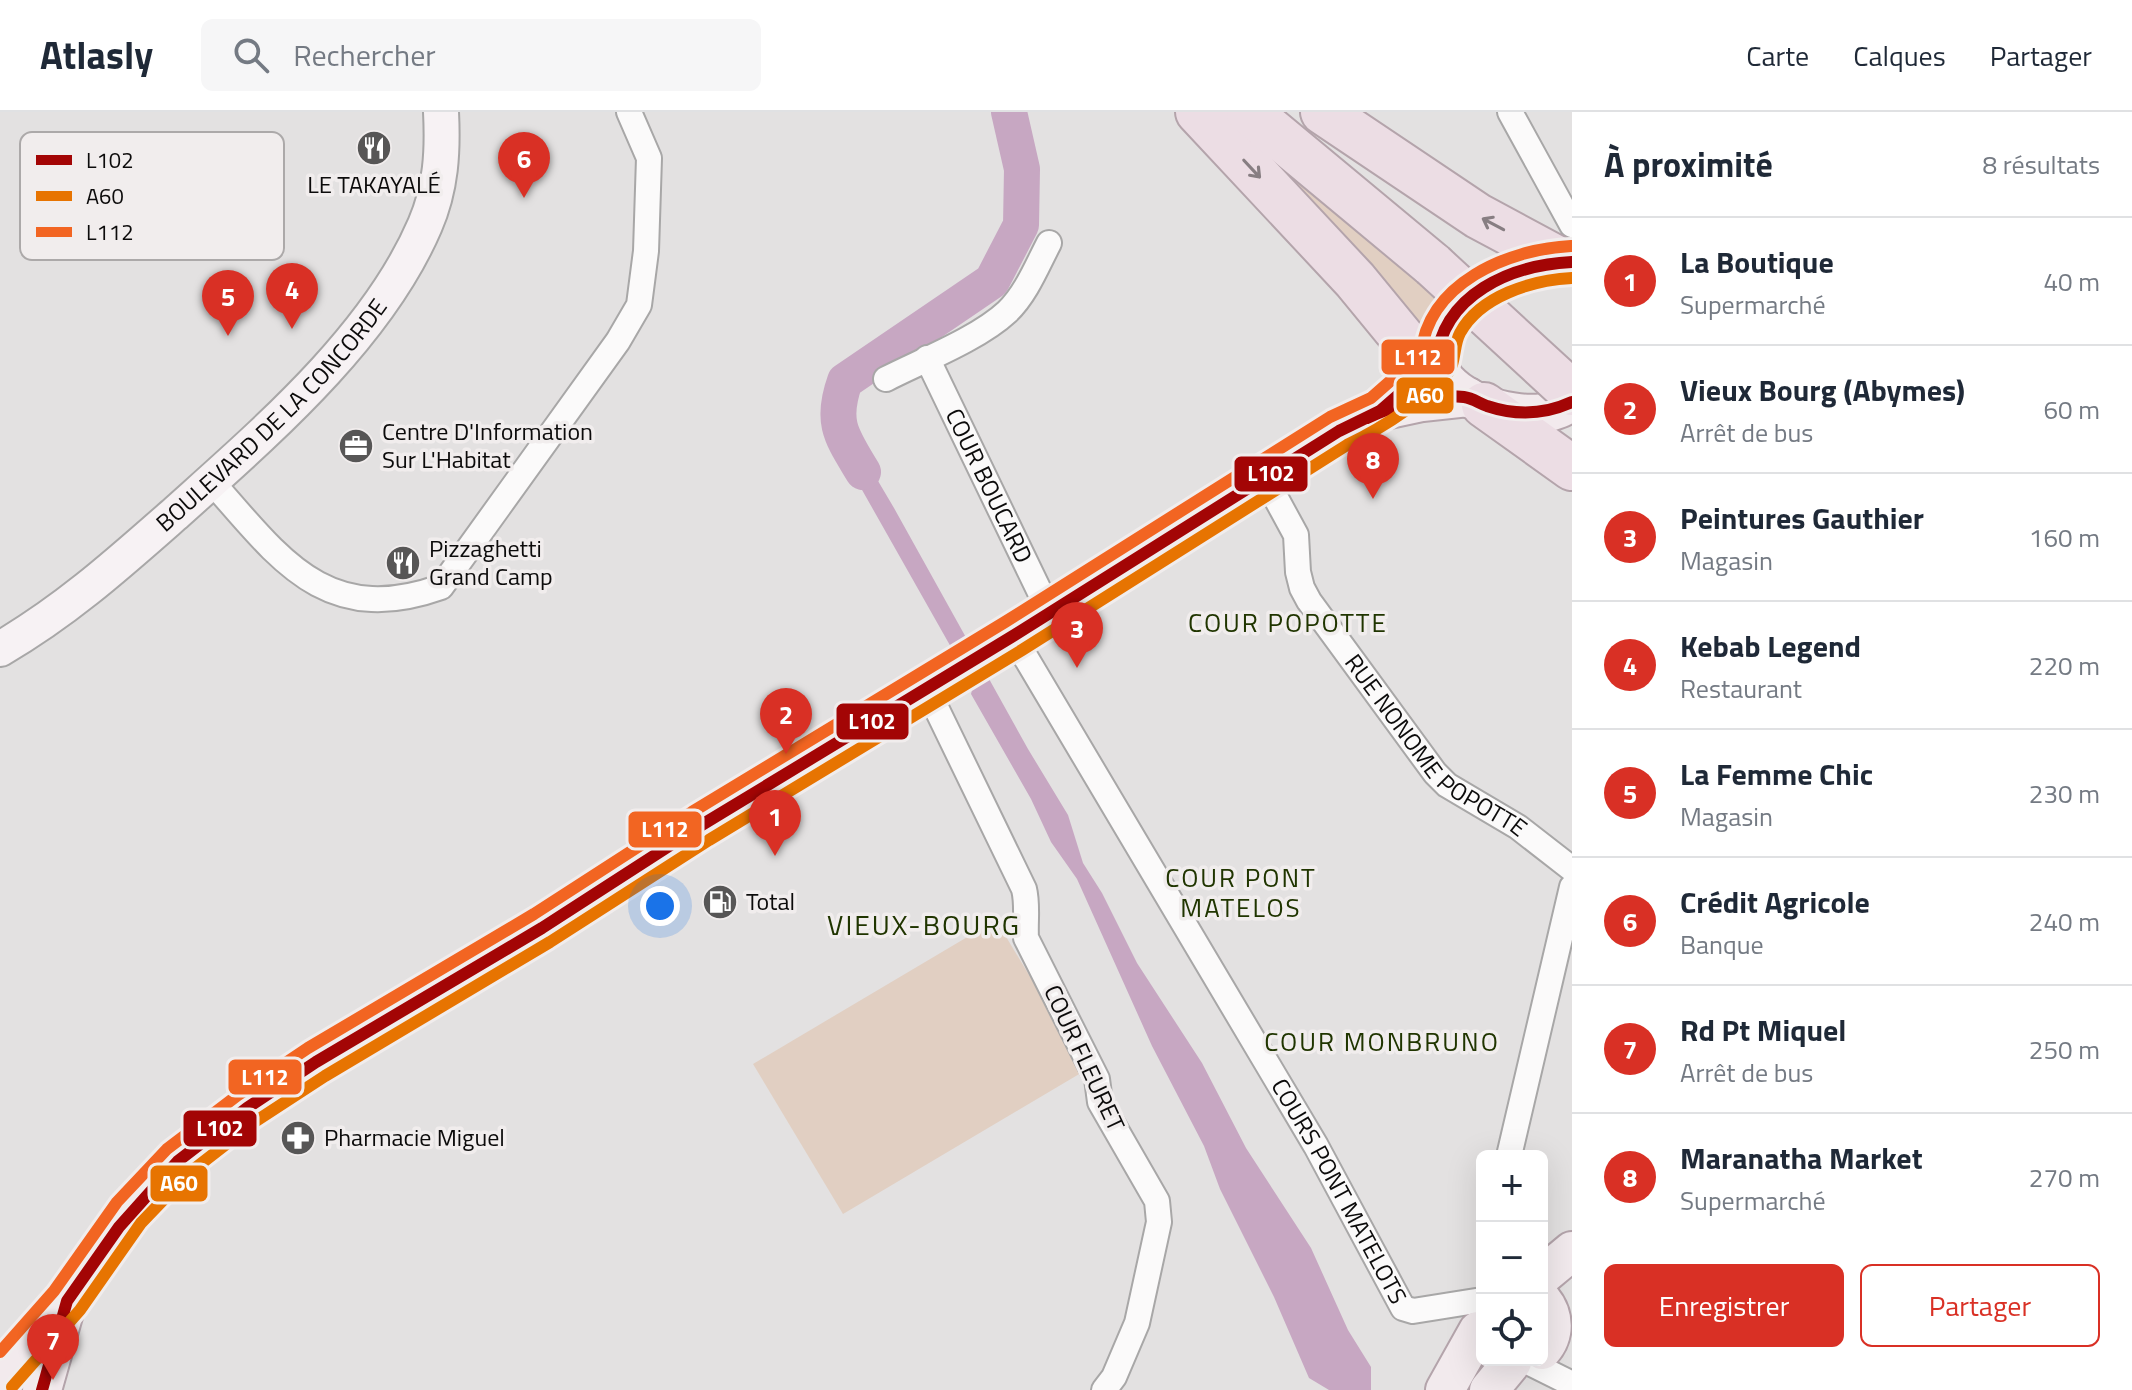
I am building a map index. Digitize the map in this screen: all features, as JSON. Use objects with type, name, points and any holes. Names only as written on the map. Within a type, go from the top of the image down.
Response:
[{"type":"highway","points":[[1198,112],[1345,269],[1410,347],[1436,358]]},
{"type":"highway","points":[[1249,112],[1572,356]]},
{"type":"highway","points":[[1293,112],[1441,255],[1572,393]]},
{"type":"highway","points":[[1323,112],[1478,216],[1569,249]]},
{"type":"highway","points":[[1476,401],[1572,468]]},
{"type":"main road","name":"BOULEVARD DE LA CONCORDE","points":[[0,649],[79,598],[212,482],[289,408],[368,322],[414,248],[434,199],[441,172],[441,112]]},
{"type":"main road","points":[[1476,401],[1450,384],[1436,358],[1439,336],[1448,321],[1475,293],[1569,249]]},
{"type":"main road","points":[[1380,411],[1436,358]]},
{"type":"main road","points":[[0,1376],[67,1301],[129,1213],[178,1161],[247,1108],[316,1062],[542,928],[1339,431],[1380,411],[1444,398],[1476,401],[1512,412],[1534,414],[1553,411],[1572,402]]},
{"type":"main road","points":[[1548,1271],[1572,1251]]},
{"type":"main road","points":[[42,1390],[67,1301]]},
{"type":"main road","points":[[1445,1390],[1476,1366]]},
{"type":"street","points":[[212,482],[297,573],[333,593],[378,599],[397,598],[412,597],[441,587],[618,341],[639,305],[646,251],[649,158],[629,112]]},
{"type":"street","points":[[1510,112],[1569,249]]},
{"type":"street","points":[[886,379],[983,329],[1007,312],[1025,289],[1049,243]]},
{"type":"street","name":"COUR BOUCARD","points":[[927,358],[1050,613]]},
{"type":"street","name":"RUE NONOME POPOTTE","points":[[1265,478],[1296,535],[1296,565],[1302,588],[1435,773],[1447,785],[1518,827],[1572,869]]},
{"type":"street","name":"COURS PONT MATELOTS","points":[[1002,642],[1308,1133],[1403,1308],[1407,1311],[1434,1306],[1476,1322]]},
{"type":"street","name":"COUR FLEURET","points":[[937,680],[1024,889],[1027,900],[1024,917],[1026,938],[1097,1079],[1100,1102],[1157,1201],[1159,1222],[1137,1323],[1114,1377],[1104,1390]]},
{"type":"street","points":[[1510,1150],[1572,887]]},
{"type":"street","points":[[1548,1358],[1572,1374]]},
{"type":"street","name":"COURS PONT MATELOTS","points":[[1548,1364],[1572,1384]]},
{"type":"shaded area","points":[[1215,112],[1443,297],[1418,328]]},
{"type":"shaded area","points":[[840,432],[855,442],[894,508],[1068,815],[1083,863],[1102,893],[1137,963],[1202,1063],[1246,1148],[1311,1248],[1348,1330],[1371,1367],[1371,1390],[1329,1390],[1309,1378],[1274,1297],[1220,1189],[1204,1146],[1152,1046],[1077,879],[1051,842],[1031,799],[971,694],[973,686],[840,451]]},
{"type":"shaded area","points":[[996,920],[1086,1070],[843,1214],[753,1064]]},
{"type":"waterway","points":[[863,472],[840,429],[839,408],[845,381],[992,281],[1021,225],[1022,169],[1009,112]]},
{"type":"transit line","name":"L112","points":[[0,1352],[54,1291],[117,1202],[167,1149],[238,1095],[308,1048],[534,914],[692,812],[1005,622],[1330,417],[1371,398],[1421,354],[1427,329],[1439,308],[1455,289],[1475,274],[1522,254],[1571,246]]},
{"type":"transit line","name":"L102","points":[[42,1390],[67,1301],[119,1227],[178,1161],[247,1108],[316,1062],[542,928],[700,826],[1013,636],[1339,431],[1380,411],[1436,362],[1441,338],[1452,318],[1466,301],[1484,288],[1526,269],[1572,262]]},
{"type":"transit line","name":"A60","points":[[12,1387],[80,1310],[141,1223],[189,1173],[256,1121],[1400,414],[1425,396],[1447,374],[1460,333],[1480,309],[1494,300],[1540,282],[1572,278]]},
{"type":"transit line","name":"L102","points":[[1367,418],[1402,405],[1439,397],[1467,398],[1520,413],[1551,410],[1572,402]]},
{"type":"place","name":"LE TAKAYALÉ","points":[[374,148]]},
{"type":"place","name":"Crédit Agricole","points":[[524,198]]},
{"type":"place","name":"Kebab Legend","points":[[292,329]]},
{"type":"place","name":"La Femme Chic","points":[[228,336]]},
{"type":"place","name":"Centre D'Information Sur L'Habitat","points":[[356,446]]},
{"type":"place","name":"Maranatha Market","points":[[1373,499]]},
{"type":"place","name":"Pizzaghetti Grand Camp","points":[[403,563]]},
{"type":"place","name":"Peintures Gauthier","points":[[1077,668]]},
{"type":"place","name":"Vieux Bourg (Abymes)","points":[[786,754]]},
{"type":"place","name":"La Boutique","points":[[775,856]]},
{"type":"place","name":"Total","points":[[720,902]]},
{"type":"place","name":"Pharmacie Miguel","points":[[298,1138]]},
{"type":"place","name":"Rd Pt Miquel","points":[[53,1380]]},
{"type":"district","name":"COUR POPOTTE","points":[[1288,623]]},
{"type":"district","name":"COUR PONT MATELOS","points":[[1241,893]]},
{"type":"district","name":"VIEUX-BOURG","points":[[924,925]]},
{"type":"district","name":"COUR MONBRUNO","points":[[1382,1042]]}]
